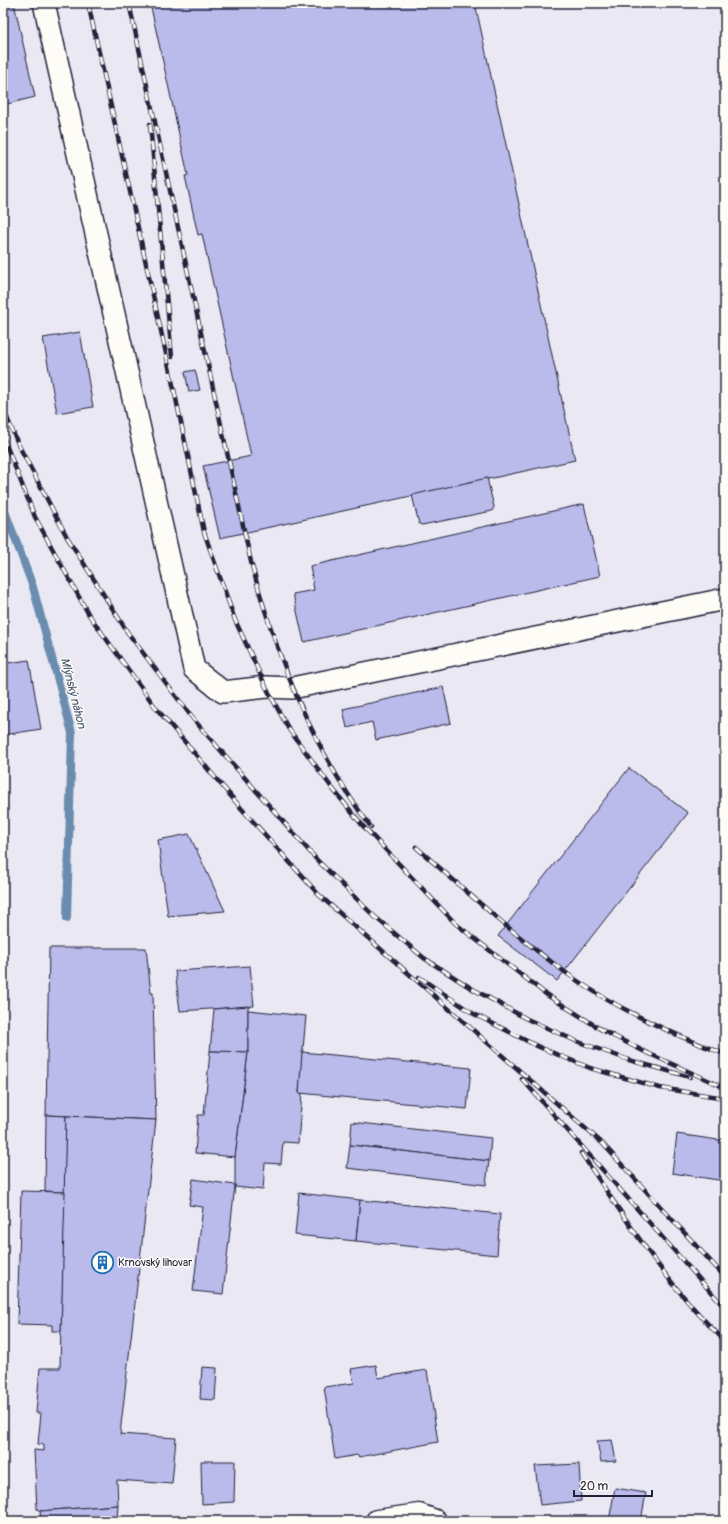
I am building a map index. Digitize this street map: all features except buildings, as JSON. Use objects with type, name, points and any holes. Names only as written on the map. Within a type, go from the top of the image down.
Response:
[{"type":"main road","points":[[377,1521],[419,1515],[435,1521]]},
{"type":"street","points":[[44,3],[194,669],[223,692],[266,687],[292,688],[725,599]]},
{"type":"shaded area","points":[[3,3],[725,3],[725,1521],[3,1521]]},
{"type":"waterway","name":"Mlýnský náhon","points":[[3,506],[33,587],[72,733],[67,918]]},
{"type":"railway","points":[[88,3],[175,394],[204,532],[235,620],[266,687],[288,728],[332,788],[363,826],[456,924],[547,995],[602,1030],[643,1051],[719,1085]]},
{"type":"railway","points":[[129,3],[251,562],[261,597],[284,667],[314,734],[331,766],[371,827]]},
{"type":"railway","points":[[150,124],[172,357]]},
{"type":"railway","points":[[3,408],[18,444],[67,537],[128,633],[194,720],[317,860],[375,917],[424,958],[471,988],[527,1019],[576,1041],[629,1060],[690,1077]]},
{"type":"railway","points":[[3,437],[35,517],[89,615],[156,708],[241,808],[319,895],[602,1143],[725,1277]]},
{"type":"railway","points":[[416,847],[510,929],[586,987],[644,1019],[725,1054]]},
{"type":"railway","points":[[419,977],[474,1014],[539,1047],[590,1068],[660,1088],[725,1098]]},
{"type":"railway","points":[[522,1079],[725,1308]]},
{"type":"railway","points":[[581,1153],[648,1251],[684,1298],[725,1341]]},
{"type":"place","name":"Krnovský lihovar","points":[[102,1262]]}]
